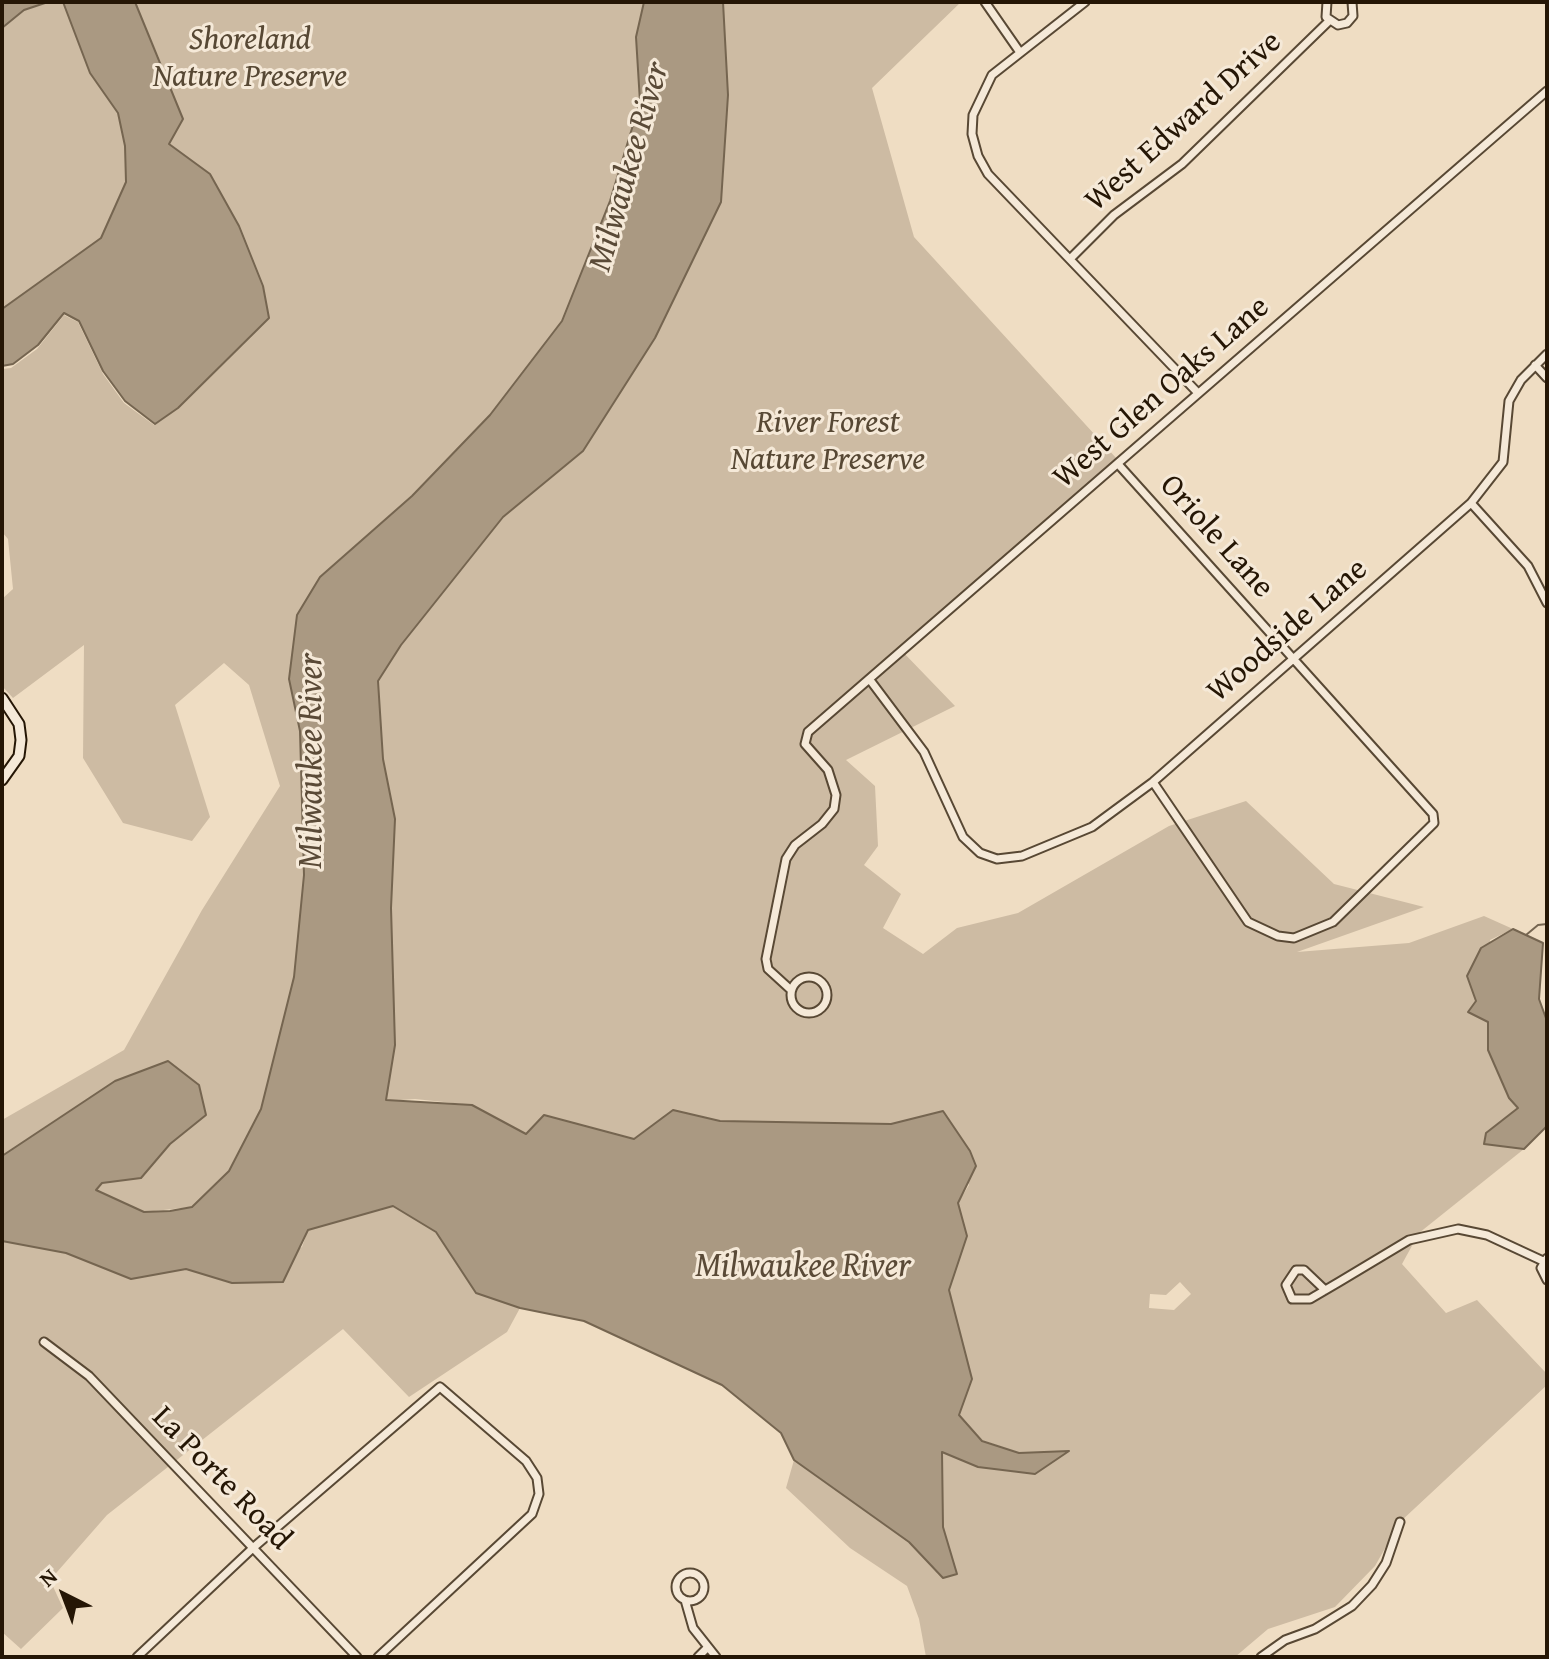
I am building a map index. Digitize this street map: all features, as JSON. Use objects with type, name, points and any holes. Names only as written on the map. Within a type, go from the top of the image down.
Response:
[{"type":"street","points":[[985,2],[1019,51]]},
{"type":"street","points":[[1085,2],[1019,51],[986,85],[973,115],[972,134],[988,174],[1198,393]]},
{"type":"street","points":[[1327,2],[1325,12],[1329,21]]},
{"type":"street","name":"West Edward Drive","points":[[1071,258],[1114,215],[1182,164],[1329,21],[1338,25],[1351,20],[1355,12],[1352,2]]},
{"type":"street","name":"West Glen Oaks Lane","points":[[791,990],[768,969],[766,959],[786,859],[795,845],[828,817],[836,795],[828,770],[805,744],[808,732],[1547,91]]},
{"type":"street","name":"Woodside Lane","points":[[870,680],[924,752],[963,837],[980,853],[997,859],[1044,850],[1092,827],[1153,782],[1471,503],[1503,462],[1509,401],[1535,365],[1547,354]]},
{"type":"street","points":[[1535,365],[1547,378]]},
{"type":"street","name":"Oriole Lane","points":[[1118,464],[1433,814],[1434,823],[1333,922],[1294,938],[1278,936],[1248,922],[1153,782]]},
{"type":"street","points":[[1471,503],[1528,566],[1547,603]]},
{"type":"street","points":[[2,698],[19,724],[21,740],[19,756],[2,780]]},
{"type":"street","points":[[815,977],[827,990],[826,1002],[812,1013],[800,1011],[792,1002],[791,990],[798,980],[815,977]]},
{"type":"street","points":[[1325,1290],[1304,1270],[1296,1270],[1286,1285],[1286,1291],[1297,1301],[1325,1290],[1409,1240],[1458,1229],[1487,1235],[1545,1260],[1541,1271],[1547,1280]]},
{"type":"street","name":"La Porte Road","points":[[44,1342],[89,1376],[357,1657]]},
{"type":"street","points":[[137,1657],[254,1547],[440,1387],[526,1461],[537,1478],[539,1494],[532,1514],[378,1657]]},
{"type":"street","points":[[1261,1657],[1285,1640],[1315,1629],[1352,1606],[1372,1585],[1386,1563],[1400,1522]]},
{"type":"street","points":[[685,1600],[694,1600],[704,1591],[702,1578],[694,1573],[685,1573],[676,1584],[678,1594],[685,1600],[690,1621],[716,1657]]},
{"type":"street","points":[[698,1657],[707,1648]]},
{"type":"green space","points":[[48,2],[63,2],[90,73],[118,113],[125,146],[126,182],[101,238],[2,309],[2,28],[24,10]]},
{"type":"green space","name":"Shoreland Nature Preserve","points":[[135,2],[644,2],[636,37],[640,102],[610,201],[562,321],[490,415],[412,496],[320,577],[289,679],[300,730],[304,875],[294,977],[261,1109],[229,1171],[192,1207],[144,1212],[96,1190],[101,1183],[141,1178],[170,1144],[205,1115],[115,1081],[2,1156],[2,1120],[124,1050],[202,910],[280,786],[249,685],[224,663],[175,705],[210,817],[192,841],[123,823],[83,758],[84,645],[13,698],[2,686],[2,599],[13,589],[8,539],[2,532],[2,369],[11,368],[37,349],[64,315],[78,322],[103,374],[124,403],[154,425],[178,408],[269,318],[251,255],[210,174],[168,144],[168,79]]},
{"type":"green space","name":"River Forest Nature Preserve","points":[[723,2],[961,2],[872,88],[914,237],[1117,459],[900,649],[955,706],[846,760],[875,786],[878,846],[864,865],[901,894],[883,928],[923,954],[957,928],[1018,913],[1169,826],[1246,801],[1334,884],[1424,907],[1297,952],[1409,943],[1484,916],[1513,929],[1490,940],[1488,1050],[1509,1098],[1518,1109],[1486,1133],[1484,1144],[1524,1149],[1419,1233],[1402,1264],[1446,1313],[1477,1300],[1547,1374],[1547,1385],[1400,1522],[1375,1566],[1335,1607],[1268,1629],[1235,1657],[926,1657],[919,1619],[907,1586],[850,1548],[786,1488],[794,1460],[909,1542],[944,1578],[957,1574],[943,1527],[942,1452],[978,1467],[1068,1452],[1019,1453],[982,1440],[959,1415],[972,1379],[949,1290],[967,1236],[958,1203],[969,1185],[943,1112],[891,1124],[720,1121],[673,1110],[634,1139],[544,1115],[526,1134],[472,1105],[415,1099],[386,1101],[395,1045],[391,908],[395,819],[383,759],[378,681],[401,645],[503,517],[583,451],[655,338],[721,201],[728,95]],"holes":[[[1180,1282],[1191,1294],[1174,1310],[1149,1308],[1150,1294],[1166,1295]]]},
{"type":"green space","points":[[393,1205],[436,1232],[476,1293],[520,1308],[507,1332],[409,1397],[343,1329],[107,1515],[50,1580],[63,1608],[21,1649],[2,1632],[2,1241],[66,1253],[131,1279],[186,1269],[232,1283],[302,1247],[308,1230]]},
{"type":"water","points":[[2,2],[48,2],[24,10],[2,28]]},
{"type":"water","points":[[63,2],[135,2],[183,119],[169,144],[210,174],[239,226],[263,286],[269,318],[178,408],[155,424],[125,401],[103,371],[79,321],[64,313],[38,345],[13,364],[2,366],[2,309],[101,238],[126,182],[125,146],[118,113],[90,73]]},
{"type":"water","name":"Milwaukee River","points":[[644,2],[723,2],[728,95],[721,202],[655,338],[583,451],[503,517],[401,645],[378,681],[383,759],[395,819],[391,908],[395,1045],[386,1100],[472,1105],[526,1134],[544,1115],[634,1139],[673,1110],[720,1121],[891,1124],[943,1111],[970,1151],[976,1166],[958,1203],[967,1236],[949,1290],[972,1379],[959,1415],[982,1441],[1019,1453],[1069,1451],[1035,1474],[978,1467],[942,1452],[943,1527],[957,1574],[943,1578],[909,1542],[794,1460],[781,1433],[722,1385],[584,1321],[520,1308],[476,1293],[436,1232],[393,1206],[308,1230],[283,1282],[232,1283],[186,1269],[131,1279],[66,1253],[2,1241],[2,1156],[115,1081],[168,1061],[199,1085],[206,1115],[170,1144],[141,1178],[102,1183],[96,1190],[144,1212],[170,1211],[192,1207],[229,1171],[261,1109],[294,977],[304,875],[300,731],[289,679],[297,615],[320,577],[412,496],[490,415],[562,321],[610,201],[640,102],[636,37]]},
{"type":"water","points":[[1513,929],[1543,943],[1539,999],[1547,1021],[1547,1126],[1524,1149],[1484,1144],[1486,1133],[1518,1108],[1509,1098],[1488,1050],[1488,1022],[1468,1012],[1476,1001],[1467,976],[1481,948]]},
{"type":"waterway","points":[[1526,935],[1538,925],[1547,924]]}]
